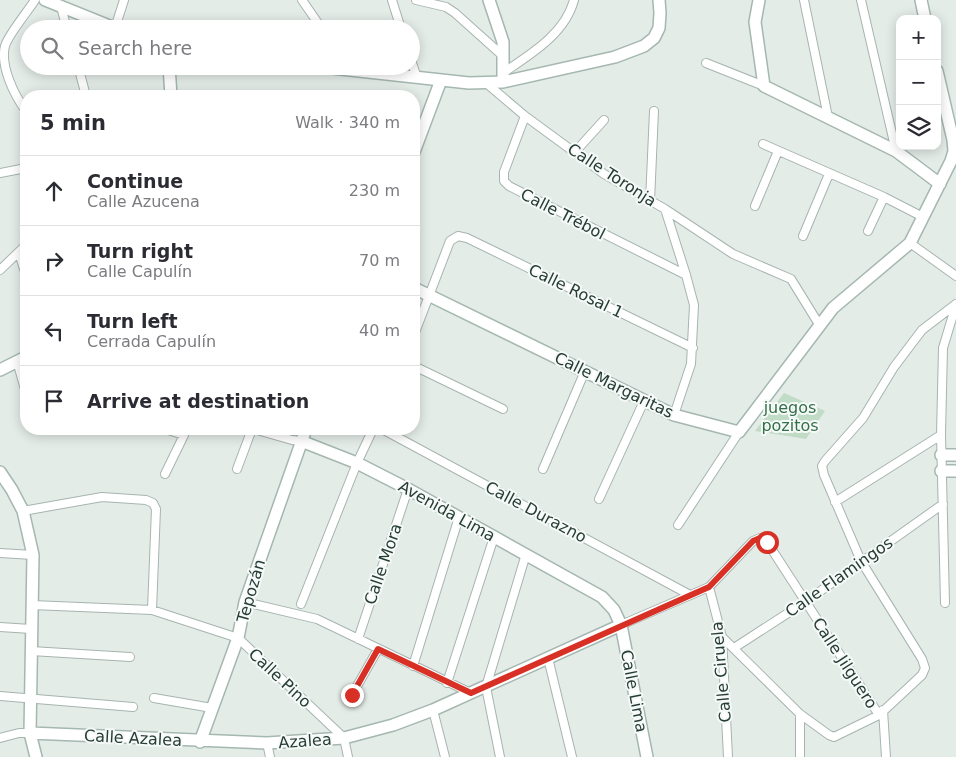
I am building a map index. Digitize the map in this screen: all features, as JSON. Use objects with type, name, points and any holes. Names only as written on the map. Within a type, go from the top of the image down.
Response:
[{"type":"street","points":[[22,20],[35,0]]},
{"type":"street","points":[[45,0],[95,20]]},
{"type":"street","points":[[118,20],[124,0]]},
{"type":"street","points":[[302,0],[316,20]]},
{"type":"street","points":[[392,0],[398,20]]},
{"type":"street","points":[[416,0],[446,7],[502,56]]},
{"type":"street","points":[[490,0],[503,42],[503,78]]},
{"type":"street","points":[[503,78],[558,30],[566,19],[574,0]]},
{"type":"street","points":[[759,0],[755,22],[764,86]]},
{"type":"street","points":[[804,0],[828,117]]},
{"type":"street","points":[[861,0],[896,152]]},
{"type":"street","points":[[921,0],[924,15]]},
{"type":"street","points":[[393,75],[486,83],[503,78],[615,57],[644,46],[654,38],[659,28],[660,13],[657,2]]},
{"type":"street","points":[[61,7],[65,20]]},
{"type":"street","points":[[20,22],[5,45],[3,76],[20,103]]},
{"type":"street","points":[[706,63],[764,86],[896,152],[940,184]]},
{"type":"street","points":[[80,75],[84,90]]},
{"type":"street","points":[[170,75],[171,90]]},
{"type":"street","points":[[420,136],[441,80]]},
{"type":"street","name":"Calle Toronja","points":[[486,83],[526,116],[604,174],[665,209],[694,306],[691,364],[674,415]]},
{"type":"street","points":[[678,525],[739,432],[833,308],[910,243],[954,152],[941,88]]},
{"type":"street","points":[[650,201],[654,111]]},
{"type":"street","name":"Calle Trébol","points":[[526,116],[504,172],[504,180],[509,186],[686,275]]},
{"type":"street","points":[[575,152],[604,120]]},
{"type":"street","points":[[763,144],[884,197],[923,217]]},
{"type":"street","points":[[755,206],[778,151]]},
{"type":"street","points":[[0,174],[20,169]]},
{"type":"street","points":[[802,236],[829,174]]},
{"type":"street","points":[[868,231],[884,197]]},
{"type":"street","points":[[665,209],[733,254],[791,279],[820,326]]},
{"type":"street","name":"Calle Rosal 1","points":[[429,295],[450,241],[458,236],[467,238],[693,348]]},
{"type":"street","points":[[910,243],[956,276]]},
{"type":"street","points":[[0,270],[19,252],[20,255]]},
{"type":"street","name":"Calle Margaritas","points":[[420,291],[674,415],[739,432]]},
{"type":"street","points":[[420,319],[429,295]]},
{"type":"street","points":[[945,603],[941,471],[943,348],[956,305]]},
{"type":"street","points":[[722,637],[800,714],[834,737],[881,712],[922,675],[924,668],[922,659],[861,561],[835,502],[822,466],[863,418],[894,367],[922,330],[956,305]]},
{"type":"street","points":[[0,370],[20,360]]},
{"type":"street","points":[[420,369],[503,409]]},
{"type":"street","points":[[543,469],[585,371]]},
{"type":"street","points":[[599,499],[644,401]]},
{"type":"street","points":[[165,474],[183,435]]},
{"type":"street","points":[[237,469],[251,435]]},
{"type":"street","name":"Avenida Lima","points":[[274,435],[292,440],[301,440],[357,463],[408,489],[602,597],[614,610],[621,625]]},
{"type":"street","name":"Tepozán","points":[[200,742],[238,638],[245,602],[303,435]]},
{"type":"street","points":[[301,604],[357,463],[370,435]]},
{"type":"street","name":"Calle Durazno","points":[[393,435],[690,595]]},
{"type":"street","points":[[835,502],[941,436]]},
{"type":"street","points":[[941,456],[956,455]]},
{"type":"street","points":[[941,471],[956,471]]},
{"type":"street","points":[[0,472],[23,511],[33,555],[29,698],[30,733],[36,757]]},
{"type":"street","name":"Calle Mora","points":[[358,639],[408,489]]},
{"type":"street","points":[[23,511],[102,497],[146,500],[153,503],[156,509],[152,610]]},
{"type":"street","name":"Calle Flamingos","points":[[734,648],[805,602],[943,504]]},
{"type":"street","points":[[413,666],[459,517]]},
{"type":"street","points":[[447,683],[494,537]]},
{"type":"street","name":"Calle Jilguero","points":[[709,587],[753,541],[760,538],[767,542],[805,602],[881,712],[886,757]]},
{"type":"street","points":[[0,553],[33,555]]},
{"type":"street","points":[[500,757],[486,687],[526,554]]},
{"type":"street","points":[[621,625],[709,587]]},
{"type":"street","name":"Calle Ciruela","points":[[709,587],[722,637],[728,757]]},
{"type":"street","points":[[245,602],[316,619],[471,693]]},
{"type":"street","name":"Calle Pino","points":[[32,606],[152,610],[238,638],[344,738]]},
{"type":"street","name":"Azalea","points":[[267,743],[344,738],[393,725],[486,687],[621,625]]},
{"type":"street","name":"Calle Lima","points":[[621,625],[647,757]]},
{"type":"street","points":[[0,626],[31,629]]},
{"type":"street","points":[[352,695],[378,649]]},
{"type":"street","points":[[31,651],[130,657]]},
{"type":"street","points":[[548,658],[572,757]]},
{"type":"street","points":[[0,696],[133,707]]},
{"type":"street","points":[[154,698],[212,708]]},
{"type":"street","points":[[433,710],[442,756]]},
{"type":"street","points":[[800,714],[800,757]]},
{"type":"street","name":"Calle Azalea","points":[[0,738],[19,733],[30,733],[200,742],[267,743]]},
{"type":"street","points":[[344,738],[348,757]]},
{"type":"street","points":[[267,743],[270,757]]},
{"type":"green space","name":"juegos pozitos","points":[[784,393],[825,411],[806,439],[755,431]]},
{"type":"route","points":[[352,695],[378,649],[471,693],[709,587],[753,541],[760,538],[767,542]]}]
